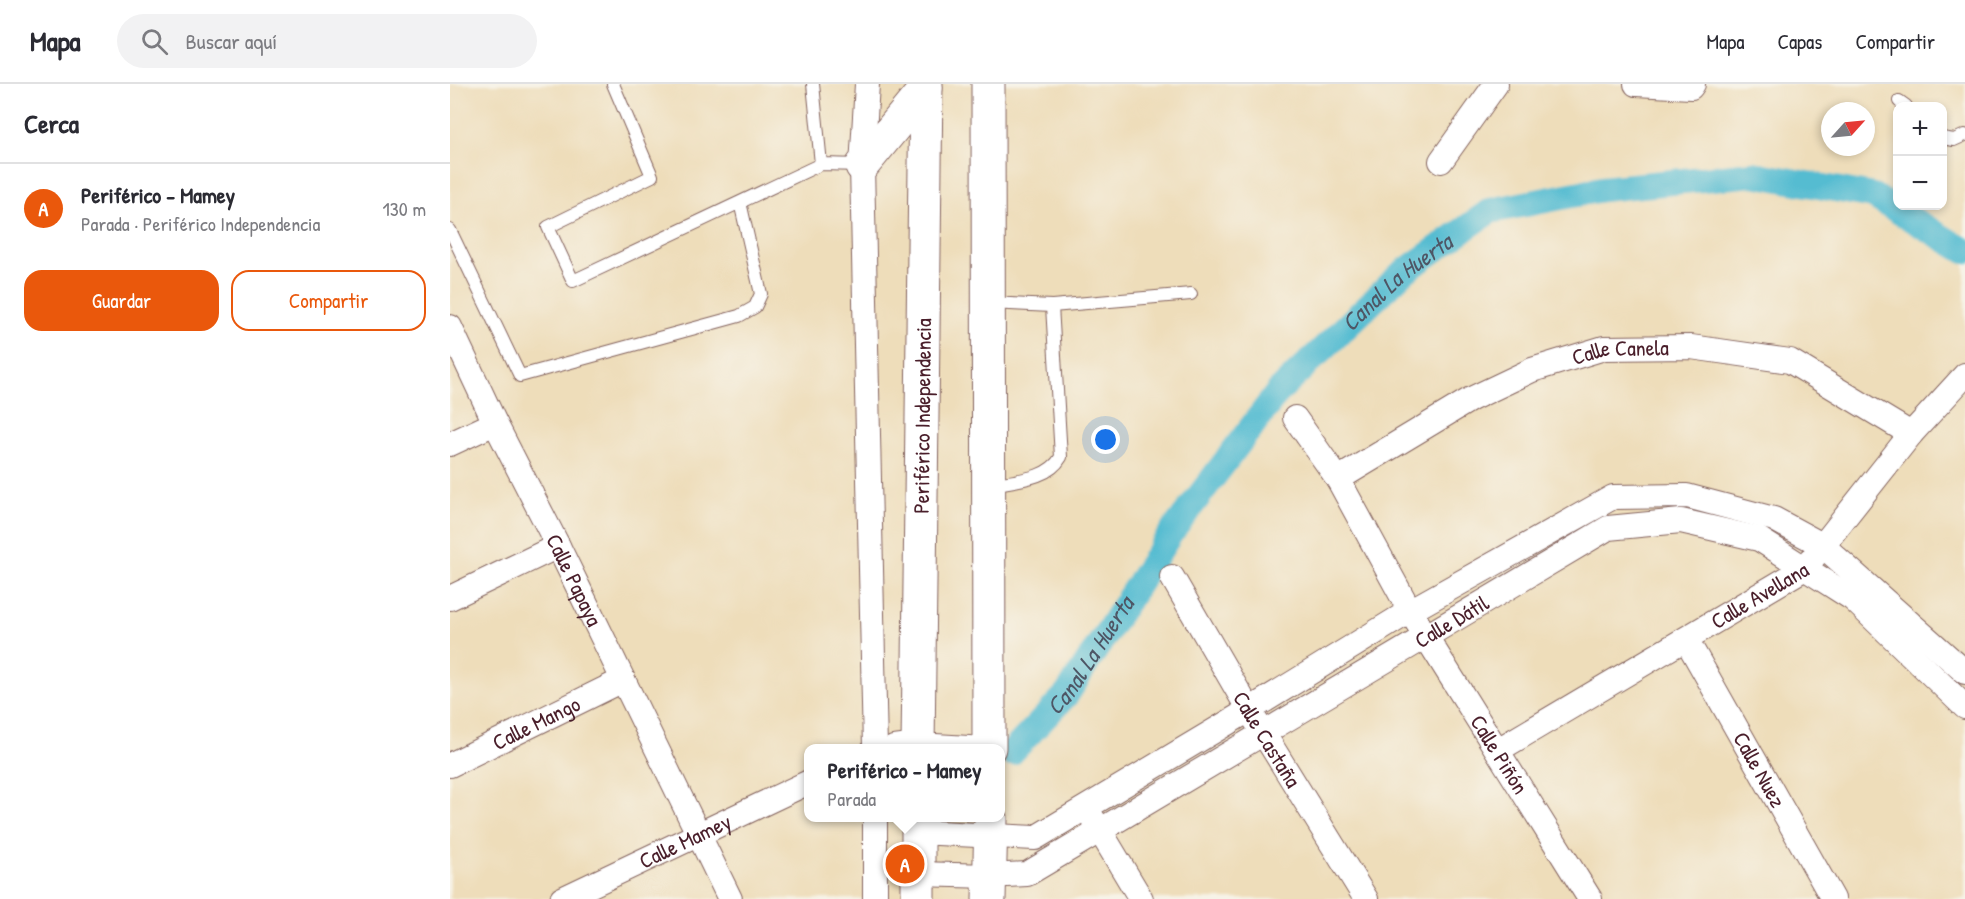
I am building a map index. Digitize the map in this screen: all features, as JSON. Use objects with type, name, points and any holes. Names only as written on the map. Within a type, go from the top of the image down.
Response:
[{"type":"highway","points":[[988,84],[989,744]]},
{"type":"highway","points":[[862,166],[926,86]]},
{"type":"highway","name":"Periférico Independencia","points":[[910,744],[926,86]]},
{"type":"highway","points":[[918,825],[918,886]]},
{"type":"highway","points":[[989,887],[991,826]]},
{"type":"street","points":[[867,84],[862,166],[875,744]]},
{"type":"street","points":[[1441,161],[1496,84]]},
{"type":"street","points":[[1636,84],[1691,87],[1693,84]]},
{"type":"street","name":"Calle Papaya","points":[[450,327],[726,892]]},
{"type":"street","name":"Calle Canela","points":[[1338,479],[1471,399],[1532,370],[1604,348],[1690,347],[1790,361],[1911,434]]},
{"type":"street","name":"Calle Avellana","points":[[1498,750],[1805,568],[1911,434],[1965,375]]},
{"type":"street","points":[[1295,418],[1338,479],[1410,611]]},
{"type":"street","points":[[450,444],[495,423]]},
{"type":"street","name":"Calle Dátil","points":[[918,825],[991,826],[1035,838],[1410,611],[1613,497],[1687,496],[1774,519],[1822,545],[1962,662]]},
{"type":"street","name":"Calle Dátil","points":[[918,886],[989,887],[1027,874],[1608,528],[1681,521],[1758,539],[1853,599],[1965,707]]},
{"type":"street","points":[[450,598],[558,546]]},
{"type":"street","name":"Calle Castaña","points":[[1172,577],[1249,710],[1366,899]]},
{"type":"street","name":"Calle Piñón","points":[[1410,611],[1590,899]]},
{"type":"street","name":"Calle Nuez","points":[[1686,639],[1833,899]]},
{"type":"street","points":[[1937,680],[1962,662]]},
{"type":"street","name":"Calle Mango","points":[[450,765],[623,680]]},
{"type":"street","name":"Calle Mamey","points":[[562,899],[804,784]]},
{"type":"street","points":[[1086,808],[1141,899]]},
{"type":"street","points":[[875,822],[875,899]]},
{"type":"lane","points":[[613,84],[652,176],[548,226],[573,281],[820,164],[862,166]]},
{"type":"lane","points":[[813,84],[820,164]]},
{"type":"lane","points":[[1947,139],[1954,140],[1965,135]]},
{"type":"lane","points":[[450,230],[520,376],[739,316],[755,307],[761,294],[740,202]]},
{"type":"lane","points":[[989,303],[1052,306],[1191,294]]},
{"type":"lane","points":[[989,485],[1046,474],[1057,465],[1062,457],[1052,306]]},
{"type":"waterway","name":"Canal La Huerta","points":[[1011,753],[1067,694],[1171,533],[1278,392],[1401,274],[1490,211],[1602,189],[1753,174],[1873,196],[1965,251]]},
{"type":"place","name":"Periférico - Mamey","points":[[905,864]]}]
